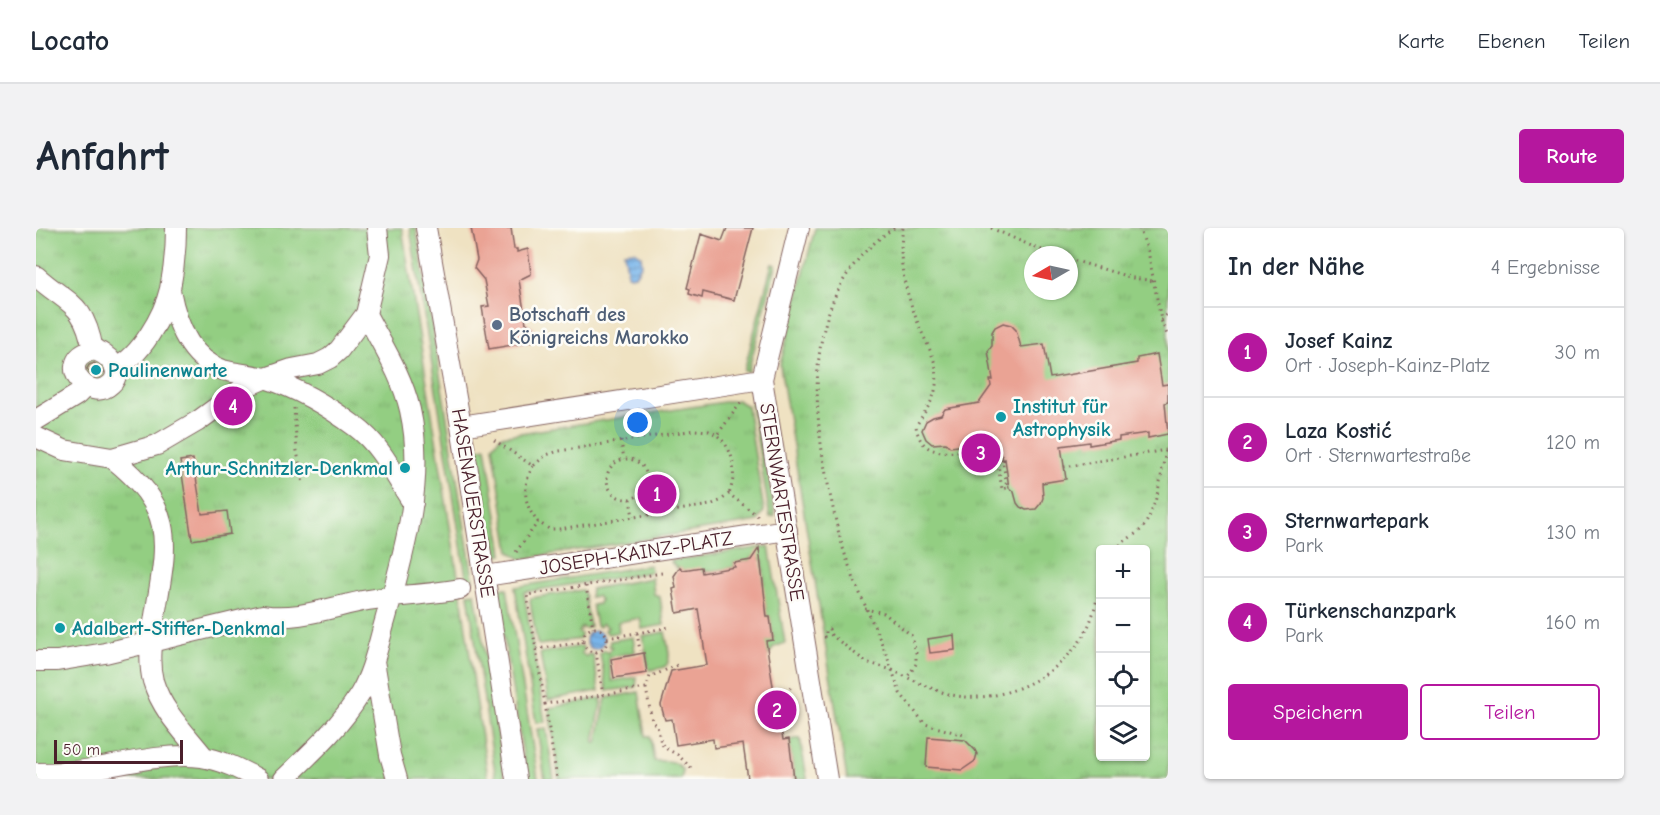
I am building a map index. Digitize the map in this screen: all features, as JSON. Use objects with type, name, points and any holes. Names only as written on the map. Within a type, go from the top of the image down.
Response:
[{"type":"street","points":[[115,368],[126,364],[148,335],[170,290],[176,228]]},
{"type":"street","points":[[112,459],[166,440],[198,421],[245,387],[292,369],[318,364],[330,358],[339,350],[366,314],[380,255],[377,228]]},
{"type":"street","name":"HASENAUERSTRASSE","points":[[426,228],[461,426],[516,779]]},
{"type":"street","name":"STERNWARTESTRASSE","points":[[799,228],[762,379],[827,779]]},
{"type":"street","points":[[36,276],[74,304],[82,316],[93,350]]},
{"type":"street","points":[[170,290],[179,326],[190,344],[203,358],[225,370],[266,378],[288,386],[335,413],[366,436],[387,461],[413,503]]},
{"type":"street","points":[[284,779],[324,741],[361,692],[374,661],[392,597],[413,503],[416,451],[409,408],[395,368],[366,314]]},
{"type":"street","points":[[93,350],[106,356],[115,368],[115,377],[111,384],[104,388],[85,387],[76,374],[75,365],[78,357],[93,350]]},
{"type":"street","points":[[461,426],[762,379]]},
{"type":"street","points":[[36,420],[77,395],[85,387]]},
{"type":"street","points":[[36,437],[64,450],[112,459],[132,474],[148,492],[162,520],[164,535],[164,560],[151,643],[153,679],[167,712],[204,757]]},
{"type":"street","name":"JOSEPH-KAINZ-PLATZ","points":[[485,576],[787,530]]},
{"type":"street","points":[[36,661],[57,661],[151,643],[263,615],[286,616],[392,597],[428,595],[460,589]]},
{"type":"street","points":[[374,661],[390,755],[397,779]]},
{"type":"street","points":[[36,773],[89,770],[129,762],[174,757],[204,757],[237,768],[258,779]]},
{"type":"path","points":[[894,228],[880,237],[857,258],[829,307],[819,348],[816,384],[818,426],[825,472],[846,559],[900,693],[925,724],[964,735]]},
{"type":"path","points":[[903,228],[900,246],[902,277],[933,357],[937,383],[930,407],[916,426],[917,435],[924,446],[936,452],[953,453],[983,448],[997,459],[1002,489],[1007,488],[1003,462],[993,452],[994,450]]},
{"type":"path","points":[[991,228],[1032,246]]},
{"type":"path","points":[[1139,228],[1148,251],[1161,320],[1168,337]]},
{"type":"path","points":[[1078,262],[1133,278],[1154,281]]},
{"type":"path","points":[[1161,320],[1168,313]]},
{"type":"path","points":[[288,386],[294,409],[297,451],[303,484]]},
{"type":"path","points":[[717,435],[747,394]]},
{"type":"path","points":[[702,430],[717,435],[726,443],[733,461],[733,483],[729,494],[710,505],[559,530],[538,522],[527,504],[525,490],[527,477],[533,466],[546,455],[621,441],[702,430]]},
{"type":"path","points":[[487,435],[533,466]]},
{"type":"path","points":[[621,441],[624,459]]},
{"type":"path","points":[[1064,467],[1167,450],[1157,497],[1143,528],[1119,545]]},
{"type":"path","points":[[624,459],[639,463],[643,466],[647,476],[644,491],[630,499],[613,494],[607,482],[609,470],[624,459]]},
{"type":"path","points":[[729,494],[760,517]]},
{"type":"path","points":[[630,499],[633,517]]},
{"type":"path","points":[[514,555],[538,522]]},
{"type":"path","points":[[557,779],[527,595],[662,573]]},
{"type":"path","points":[[586,586],[593,628]]},
{"type":"path","points":[[824,637],[826,637],[826,630],[829,629],[830,634],[866,662],[892,670],[952,695],[977,696],[1008,692],[1054,670],[1073,650],[1088,629],[1097,599]]},
{"type":"path","points":[[865,609],[884,613],[911,635],[916,652],[916,664],[907,678]]},
{"type":"path","points":[[607,638],[671,627]]},
{"type":"path","points":[[593,628],[602,631],[607,638]]},
{"type":"path","points":[[593,628],[586,633],[584,642],[588,649],[597,652]]},
{"type":"path","points":[[637,633],[640,651]]},
{"type":"path","points":[[597,652],[604,647],[607,638]]},
{"type":"path","points":[[536,649],[584,642]]},
{"type":"path","points":[[597,652],[603,695]]},
{"type":"path","points":[[678,665],[650,676],[646,688],[652,722],[657,726],[661,743],[678,755],[694,771]]},
{"type":"path","points":[[772,691],[791,687]]},
{"type":"path","points":[[545,704],[646,688]]},
{"type":"green space","points":[[36,228],[402,228],[488,779],[36,779]]},
{"type":"green space","points":[[410,228],[416,228],[473,579],[471,582],[467,582]]},
{"type":"green space","points":[[815,228],[1168,228],[1168,779],[847,779],[780,365]]},
{"type":"green space","points":[[772,264],[776,265],[748,372],[744,371]]},
{"type":"green space","points":[[737,400],[747,406],[764,511],[758,521],[521,559],[510,551],[493,446],[501,436]]},
{"type":"green space","points":[[756,402],[775,516],[770,517],[751,403]]},
{"type":"green space","points":[[486,447],[503,554],[491,556],[474,449]]},
{"type":"green space","points":[[769,546],[785,643],[774,647],[767,657],[759,642],[773,639],[762,584],[764,583],[763,561],[752,557],[751,560],[734,563],[735,567],[690,572],[675,567],[671,561]]},
{"type":"green space","points":[[650,565],[651,572],[524,592],[545,722],[536,723],[515,587]]},
{"type":"green space","points":[[652,578],[654,594],[660,597],[664,625],[642,629],[640,618],[618,622],[619,632],[608,634],[605,630],[608,627],[602,623],[600,627],[596,626],[592,605],[599,604],[600,600],[597,596],[590,597],[591,589]]},
{"type":"green space","points":[[507,588],[538,779],[527,779],[497,596],[498,589]]},
{"type":"green space","points":[[582,590],[590,627],[585,629],[582,627],[578,632],[581,634],[580,639],[539,645],[531,598]]},
{"type":"green space","points":[[475,593],[505,779],[496,779],[468,594]]},
{"type":"green space","points":[[665,632],[669,661],[663,668],[649,670],[643,636]]},
{"type":"green space","points":[[633,637],[635,652],[608,657],[612,681],[637,677],[636,687],[607,691],[600,654],[605,650],[608,653],[612,647],[609,646],[610,641]]},
{"type":"green space","points":[[582,646],[584,650],[581,653],[587,657],[588,654],[593,655],[599,691],[548,700],[540,653]]},
{"type":"green space","points":[[639,692],[646,736],[650,736],[654,761],[677,764],[683,771],[681,779],[559,779],[549,708],[602,698],[594,743],[597,743],[606,698]]},
{"type":"green space","points":[[546,728],[554,779],[545,779],[537,729]]},
{"type":"green space","points":[[800,738],[807,779],[794,779],[789,740]]},
{"type":"water","points":[[635,251],[641,256],[642,264],[635,275],[630,276],[624,252]]},
{"type":"water","points":[[595,631],[602,633],[604,640],[602,647],[595,649],[588,647],[586,640],[588,633]]},
{"type":"building","points":[[471,228],[511,228],[514,249],[517,249],[517,252],[528,249],[531,274],[519,280],[526,323],[534,328],[536,341],[489,349],[482,307],[489,306],[484,280],[474,268],[477,260]]},
{"type":"building","points":[[727,228],[753,228],[734,300],[703,292],[702,298],[689,294],[690,289],[687,288],[701,234],[722,241]]},
{"type":"building","name":"Institut für Astrophysik","points":[[1003,323],[1011,325],[1016,330],[1021,347],[1044,344],[1050,378],[1137,363],[1137,358],[1157,354],[1162,385],[1168,384],[1168,402],[1165,403],[1168,434],[1148,438],[1148,433],[1119,437],[1119,440],[1089,445],[1089,442],[1061,446],[1066,479],[1042,483],[1043,498],[1036,509],[1026,510],[1020,507],[1014,492],[1009,488],[1005,459],[1003,460],[1002,456],[985,443],[950,447],[946,443],[932,444],[926,439],[922,430],[926,421],[941,415],[945,409],[979,403],[991,386],[990,380],[993,380],[988,351],[992,346],[992,332],[995,327]]},
{"type":"building","points":[[94,363],[104,372],[99,377],[92,375],[87,369]]},
{"type":"building","points":[[193,459],[202,514],[227,511],[230,534],[192,540],[180,461]]},
{"type":"building","points":[[759,548],[767,617],[770,617],[773,640],[766,641],[783,740],[789,739],[794,779],[748,779],[743,744],[714,748],[713,739],[676,745],[672,719],[665,720],[661,705],[671,671],[707,665],[698,609],[677,613],[673,589],[676,588],[674,576],[680,567],[683,570],[701,567],[702,573],[735,567],[734,563],[751,560]]},
{"type":"building","points":[[954,635],[955,650],[930,653],[928,639]]},
{"type":"building","points":[[644,653],[647,673],[614,678],[611,659]]},
{"type":"building","points":[[928,737],[965,740],[977,754],[975,761],[962,770],[926,767]]},
{"type":"place","name":"Botschaft des Königreichs Marokko","points":[[497,325]]},
{"type":"place","name":"Paulinenwarte","points":[[96,370]]},
{"type":"place","name":"Türkenschanzpark","points":[[233,406]]},
{"type":"place","name":"Institut für Astrophysik","points":[[1001,417]]},
{"type":"place","name":"Sternwartepark","points":[[981,453]]},
{"type":"place","name":"Arthur-Schnitzler-Denkmal","points":[[405,468]]},
{"type":"place","name":"Josef Kainz","points":[[657,494]]},
{"type":"place","name":"Adalbert-Stifter-Denkmal","points":[[60,628]]},
{"type":"place","name":"Laza Kostić","points":[[777,710]]}]
